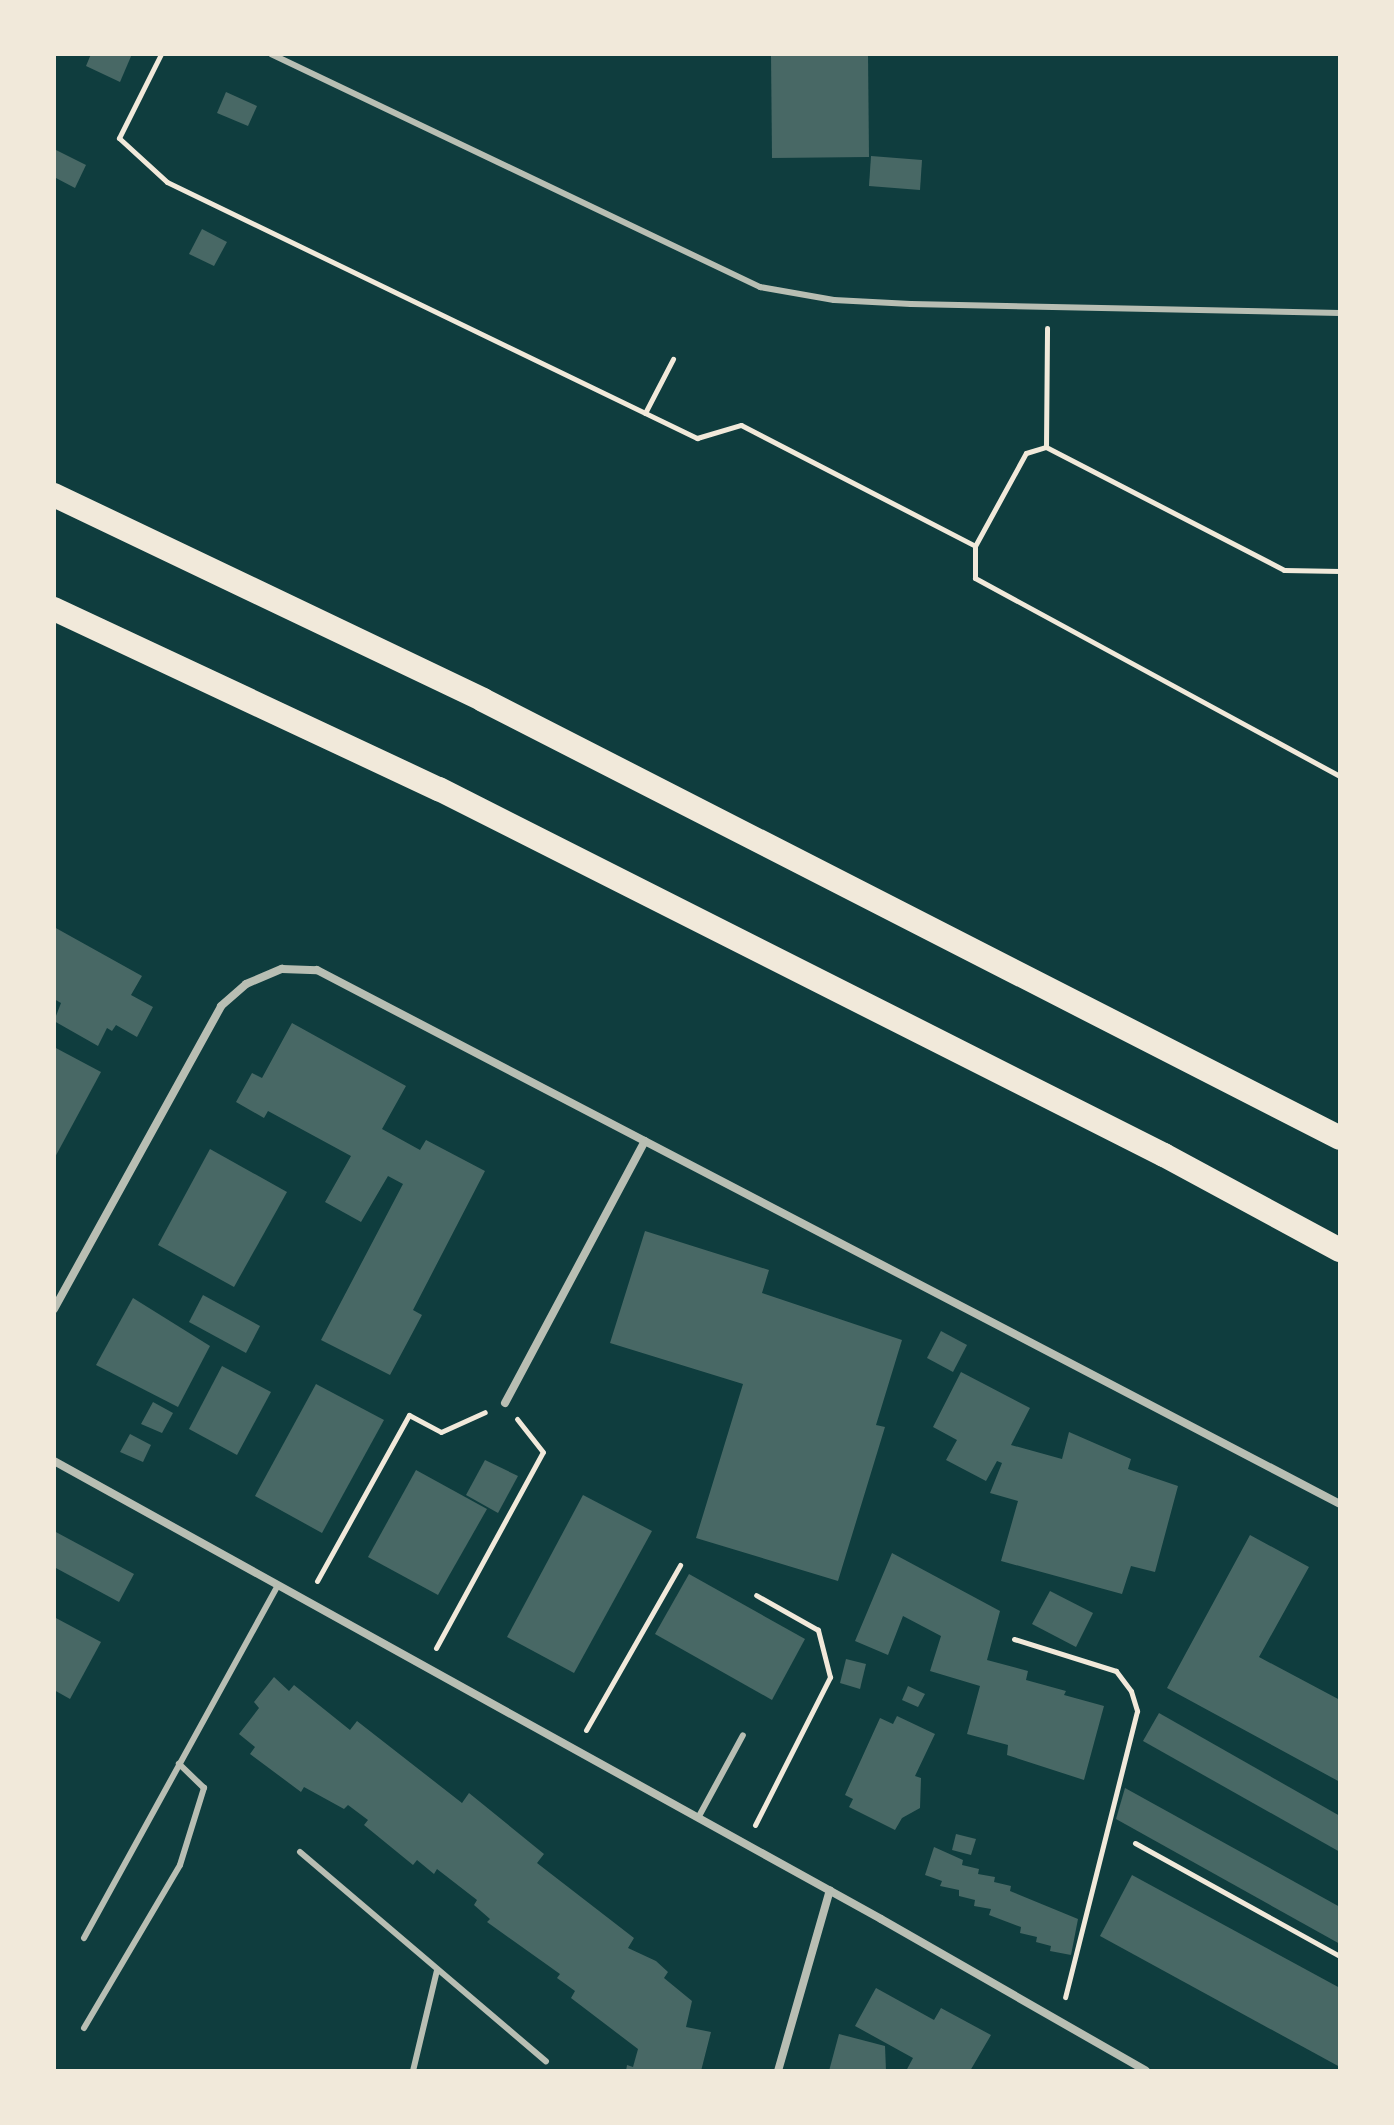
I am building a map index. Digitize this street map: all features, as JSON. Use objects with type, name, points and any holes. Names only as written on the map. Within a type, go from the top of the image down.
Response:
[{"type":"highway","points":[[54,495],[483,700],[1340,1138]]},
{"type":"highway","points":[[54,609],[439,789],[1164,1155],[1340,1250]]},
{"type":"street","points":[[54,1309],[221,1006],[246,984],[282,969],[317,970],[1340,1504]]},
{"type":"street","points":[[505,1403],[645,1141]]},
{"type":"street","points":[[54,1461],[830,1890],[1146,2071]]},
{"type":"street","points":[[778,2071],[830,1890]]},
{"type":"lane","points":[[271,54],[760,287],[834,300],[1340,313]]},
{"type":"lane","points":[[84,1938],[278,1585]]},
{"type":"lane","points":[[698,1818],[743,1735]]},
{"type":"lane","points":[[84,2028],[180,1865],[204,1788],[179,1764]]},
{"type":"lane","points":[[300,1852],[546,2061]]},
{"type":"lane","points":[[413,2071],[437,1970]]},
{"type":"path","points":[[161,54],[119,138],[167,182],[697,438],[741,425],[975,546]]},
{"type":"path","points":[[1046,447],[1047,307]]},
{"type":"path","points":[[645,413],[673,359]]},
{"type":"path","points":[[1340,571],[1284,570],[1046,447],[1026,453],[975,546],[975,578],[1340,776]]},
{"type":"path","points":[[306,1600],[409,1415],[441,1432],[505,1403],[543,1452],[426,1667]]},
{"type":"path","points":[[575,1749],[680,1565]]},
{"type":"path","points":[[746,1844],[830,1677],[818,1630],[756,1595]]},
{"type":"path","points":[[1014,1639],[1116,1671],[1131,1691],[1137,1711],[1059,2021]]},
{"type":"path","points":[[1135,1843],[1340,1956]]},
{"type":"building","points":[[91,54],[132,54],[120,82],[86,66]]},
{"type":"building","points":[[771,54],[868,54],[869,157],[772,158]]},
{"type":"building","points":[[226,92],[257,106],[248,126],[217,113]]},
{"type":"building","points":[[54,149],[86,165],[75,188],[54,177]]},
{"type":"building","points":[[871,156],[922,160],[920,190],[869,186]]},
{"type":"building","points":[[202,229],[227,242],[214,266],[189,254]]},
{"type":"building","points":[[54,927],[142,976],[131,995],[153,1007],[137,1037],[116,1025],[112,1031],[107,1028],[98,1046],[54,1021],[61,1003],[54,999]]},
{"type":"building","points":[[292,1023],[406,1086],[382,1129],[420,1150],[426,1140],[485,1171],[413,1310],[422,1315],[390,1375],[321,1340],[403,1184],[388,1176],[361,1222],[325,1202],[351,1156],[268,1111],[264,1118],[236,1102],[252,1073],[262,1078]]},
{"type":"building","points":[[54,1047],[101,1072],[54,1159]]},
{"type":"building","points":[[210,1149],[287,1192],[234,1287],[158,1245]]},
{"type":"building","points":[[645,1231],[769,1270],[762,1293],[902,1340],[876,1425],[885,1427],[838,1581],[696,1538],[743,1384],[610,1343]]},
{"type":"building","points":[[203,1295],[260,1326],[246,1353],[189,1322]]},
{"type":"building","points":[[133,1298],[210,1346],[178,1407],[96,1365]]},
{"type":"building","points":[[941,1331],[967,1345],[953,1372],[927,1358]]},
{"type":"building","points":[[222,1366],[271,1392],[237,1455],[189,1429]]},
{"type":"building","points":[[961,1372],[1030,1408],[1011,1445],[1062,1459],[1069,1432],[1131,1459],[1128,1469],[1178,1486],[1155,1572],[1131,1566],[1122,1594],[1001,1561],[1018,1501],[990,1493],[1002,1463],[997,1461],[986,1481],[946,1460],[957,1440],[933,1427]]},
{"type":"building","points":[[316,1384],[384,1420],[322,1533],[255,1496]]},
{"type":"building","points":[[153,1402],[173,1413],[162,1433],[141,1424]]},
{"type":"building","points":[[130,1434],[151,1445],[143,1462],[120,1452]]},
{"type":"building","points":[[485,1460],[518,1476],[498,1513],[466,1495]]},
{"type":"building","points":[[416,1470],[487,1509],[438,1595],[368,1557]]},
{"type":"building","points":[[583,1495],[652,1531],[574,1673],[507,1637]]},
{"type":"building","points":[[54,1531],[134,1574],[119,1602],[54,1567]]},
{"type":"building","points":[[1250,1535],[1309,1567],[1259,1657],[1340,1700],[1340,1782],[1167,1688]]},
{"type":"building","points":[[892,1553],[1000,1611],[987,1660],[1028,1671],[1026,1680],[1104,1706],[1084,1780],[1007,1755],[1008,1745],[967,1734],[980,1686],[930,1671],[941,1636],[903,1616],[888,1655],[855,1641]]},
{"type":"building","points":[[689,1574],[805,1639],[772,1700],[655,1634]]},
{"type":"building","points":[[1050,1591],[1093,1613],[1076,1647],[1032,1624]]},
{"type":"building","points":[[54,1617],[101,1642],[70,1699],[54,1690]]},
{"type":"building","points":[[846,1659],[866,1664],[860,1689],[840,1683]]},
{"type":"building","points":[[274,1677],[289,1691],[294,1685],[350,1730],[357,1721],[462,1803],[469,1793],[544,1854],[537,1863],[634,1938],[628,1948],[656,1961],[668,1972],[664,1978],[692,2001],[686,2027],[711,2032],[701,2071],[626,2071],[627,2065],[633,2067],[638,2049],[571,1998],[575,1991],[557,1978],[560,1974],[487,1922],[490,1919],[474,1905],[477,1900],[437,1869],[434,1874],[417,1860],[413,1865],[364,1825],[368,1820],[348,1805],[344,1809],[304,1787],[301,1792],[250,1754],[255,1747],[239,1734],[259,1708],[254,1702]]},
{"type":"building","points":[[908,1686],[925,1694],[918,1707],[902,1700]]},
{"type":"building","points":[[1159,1713],[1340,1816],[1340,1852],[1143,1741]]},
{"type":"building","points":[[897,1716],[935,1734],[915,1776],[921,1778],[920,1808],[902,1818],[895,1830],[849,1807],[853,1799],[845,1795],[880,1718],[893,1724]]},
{"type":"building","points":[[1125,1788],[1340,1907],[1340,1944],[1116,1819]]},
{"type":"building","points":[[956,1834],[976,1839],[971,1855],[952,1850]]},
{"type":"building","points":[[934,1847],[963,1860],[962,1865],[979,1869],[978,1874],[995,1877],[994,1882],[1011,1886],[1010,1891],[1078,1919],[1071,1955],[1050,1951],[1051,1946],[1036,1942],[1037,1937],[1020,1933],[1021,1927],[989,1915],[991,1909],[974,1906],[975,1900],[959,1896],[959,1890],[940,1886],[942,1881],[925,1875]]},
{"type":"building","points":[[1132,1875],[1340,1988],[1340,2067],[1100,1936]]},
{"type":"building","points":[[876,1988],[934,2020],[941,2008],[991,2035],[970,2071],[906,2071],[913,2058],[855,2026]]},
{"type":"building","points":[[839,2034],[885,2046],[886,2071],[829,2071]]}]
